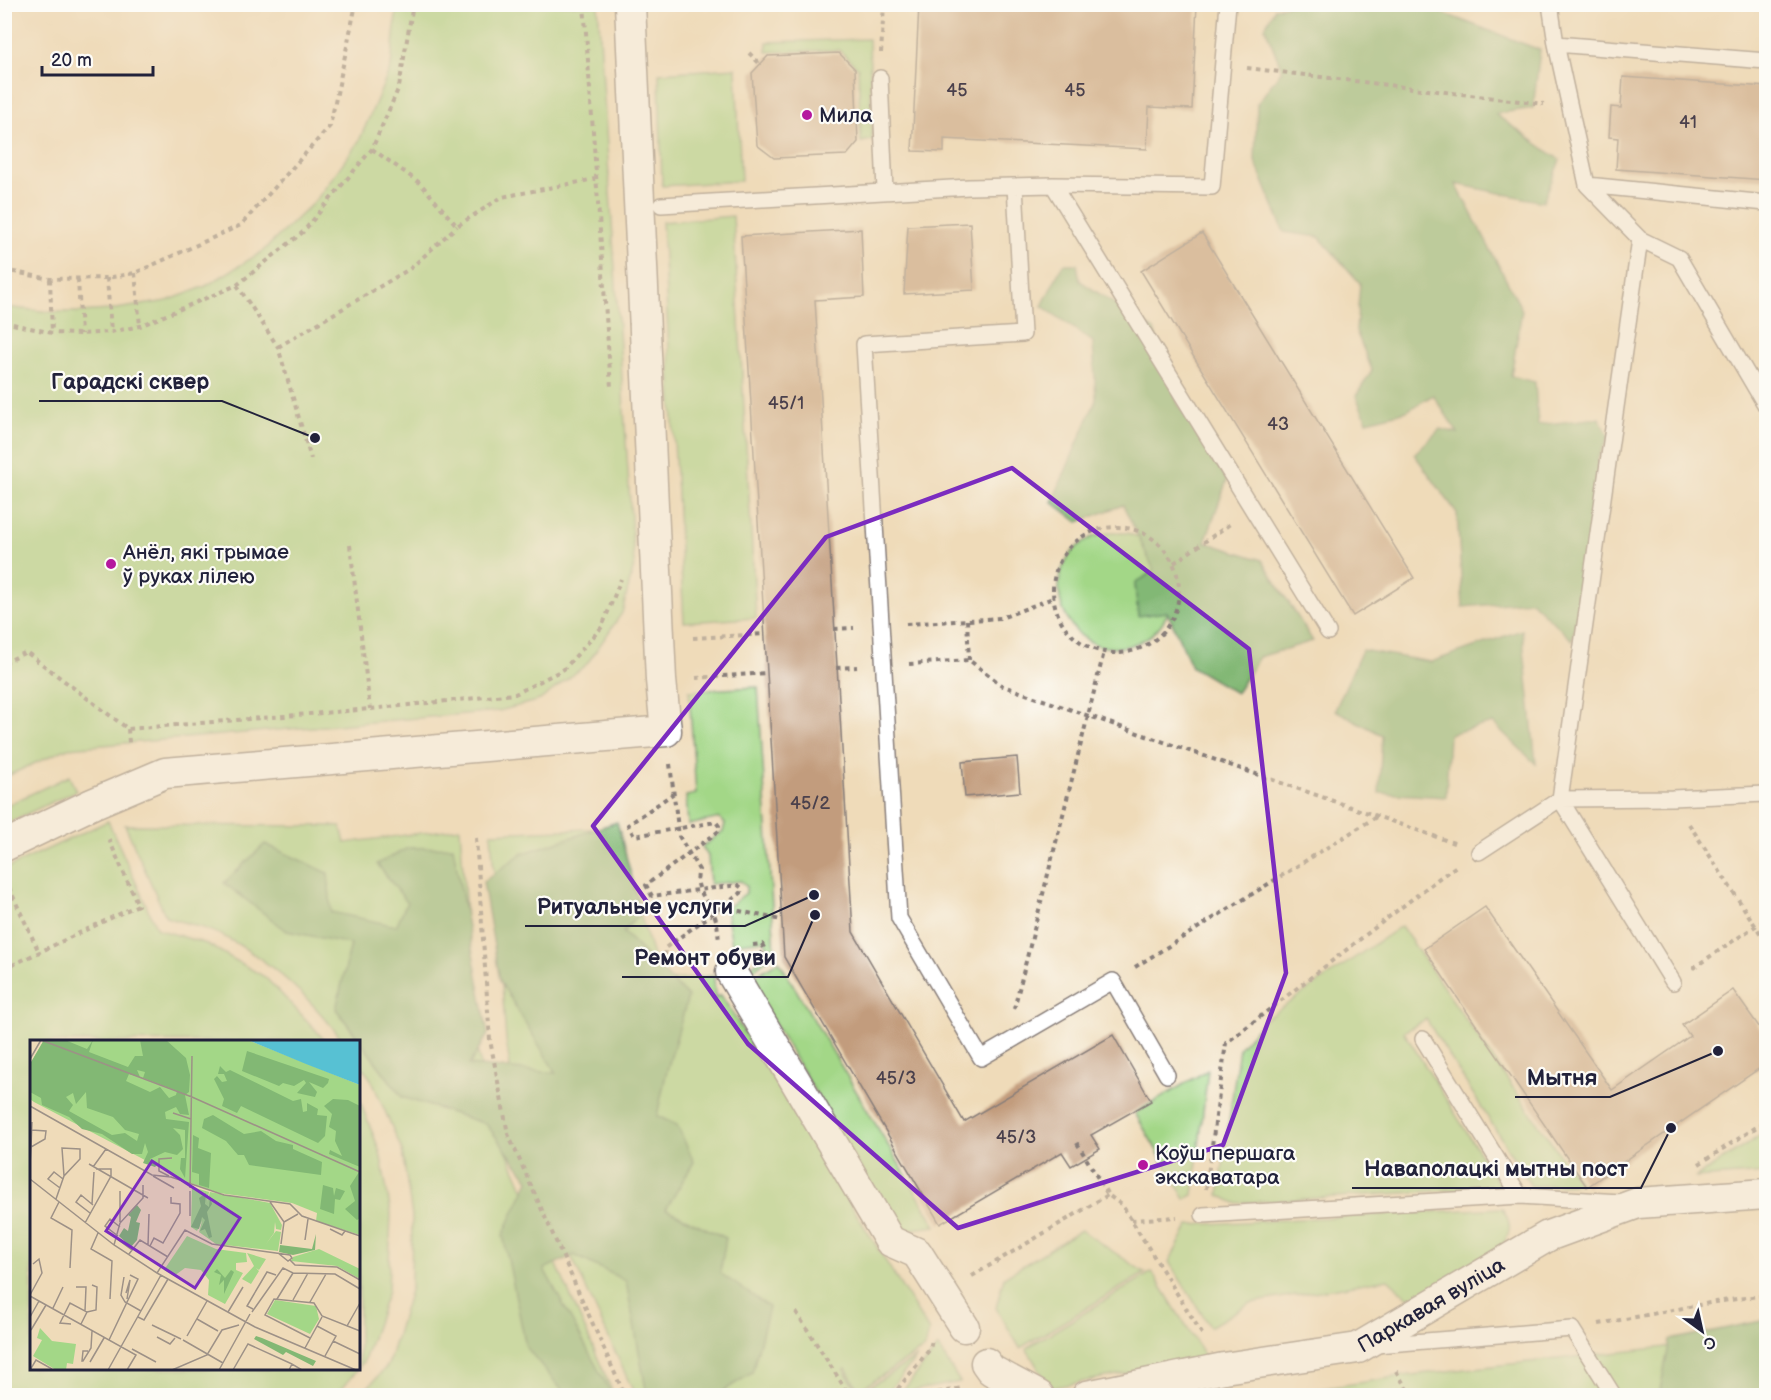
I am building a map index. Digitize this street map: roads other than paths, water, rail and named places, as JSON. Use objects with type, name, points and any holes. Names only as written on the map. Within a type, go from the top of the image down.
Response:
[{"type":"street","points":[[4,846],[92,804],[165,773],[666,731],[661,680],[630,4]]},
{"type":"street","points":[[725,967],[890,1241],[918,1253],[964,1327]]},
{"type":"street","name":"Паркавая вуліца","points":[[1087,1395],[1224,1368],[1358,1348],[1548,1236],[1638,1203],[1767,1194]]},
{"type":"street","points":[[986,1363],[990,1370],[1039,1395]]},
{"type":"lane","points":[[661,205],[885,191],[1053,184],[1212,187],[1228,4]]},
{"type":"lane","points":[[1550,4],[1556,44],[1587,185],[1640,239],[1679,258],[1767,406]]},
{"type":"lane","points":[[1556,44],[1767,61]]},
{"type":"lane","points":[[880,78],[885,191]]},
{"type":"lane","points":[[1053,184],[1328,632]]},
{"type":"lane","points":[[1587,185],[1767,203]]},
{"type":"lane","points":[[1015,186],[1023,334],[864,344],[898,918],[981,1058],[1113,981],[1167,1075]]},
{"type":"lane","points":[[1640,239],[1560,799],[1673,982]]},
{"type":"lane","points":[[1479,852],[1560,799],[1767,794]]},
{"type":"lane","points":[[1423,1039],[1520,1196]]},
{"type":"lane","points":[[1203,1215],[1520,1196],[1638,1203]]},
{"type":"lane","points":[[1358,1348],[1572,1329],[1614,1395]]},
{"type":"place","name":"Мила","points":[[807,115]]},
{"type":"place","name":"Гарадскі сквер","points":[[315,438]]},
{"type":"place","name":"Анёл, які трымае ў руках лілею","points":[[111,564]]},
{"type":"place","name":"Ритуальные услуги","points":[[814,895]]},
{"type":"place","name":"Ремонт обуви","points":[[815,915]]},
{"type":"place","name":"Мытня","points":[[1718,1051]]},
{"type":"place","name":"Наваполацкі мытны пост","points":[[1671,1128]]},
{"type":"place","name":"Коўш першага экскаватара","points":[[1143,1165]]}]
